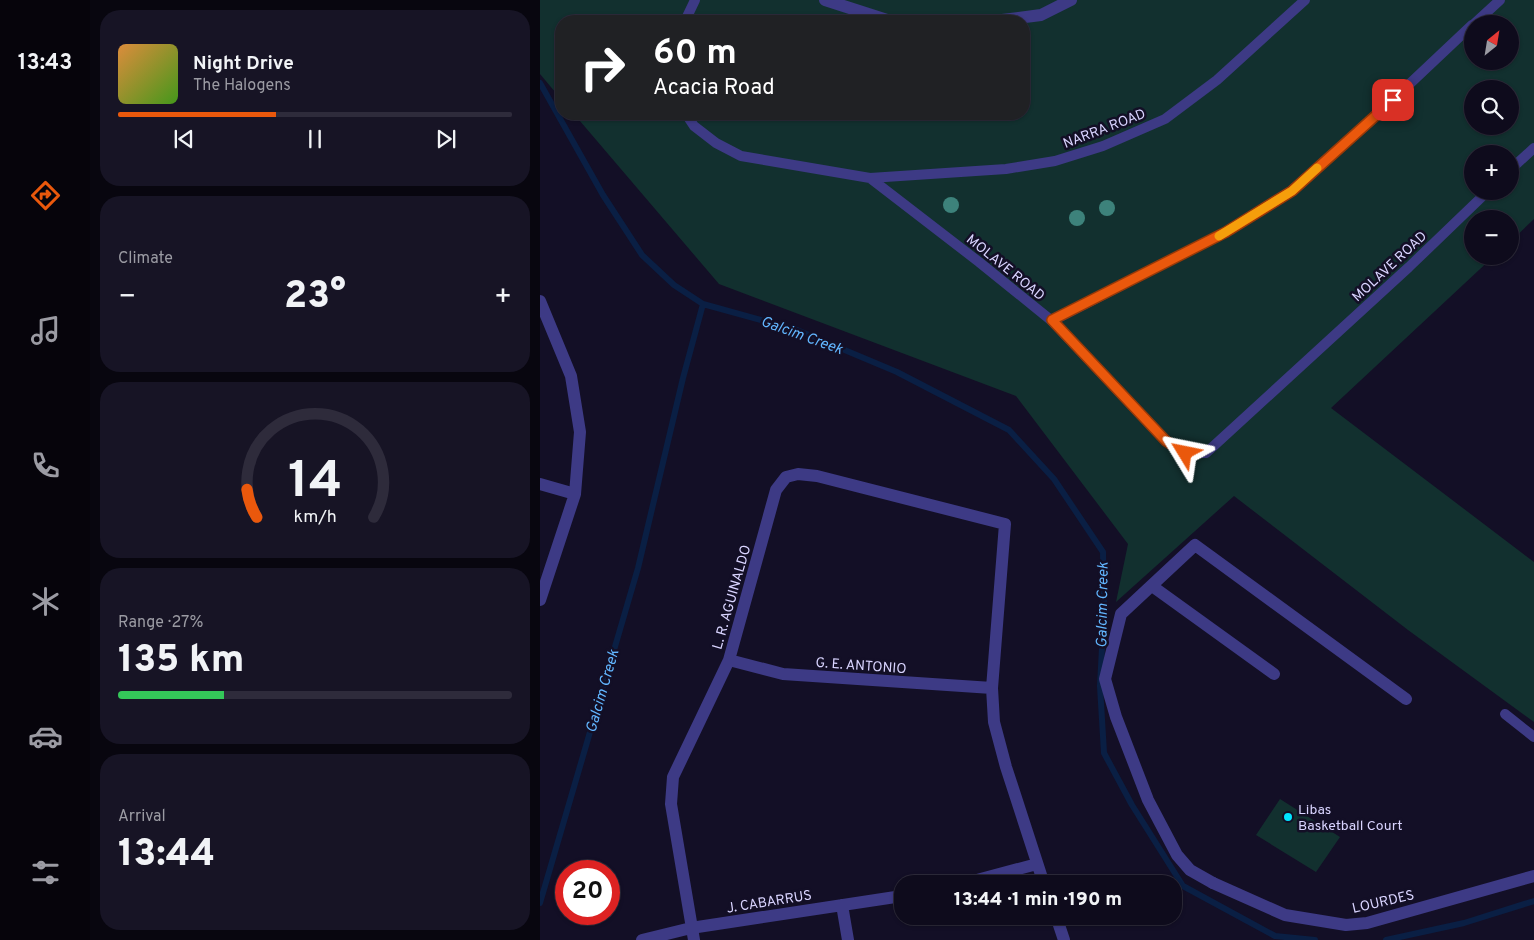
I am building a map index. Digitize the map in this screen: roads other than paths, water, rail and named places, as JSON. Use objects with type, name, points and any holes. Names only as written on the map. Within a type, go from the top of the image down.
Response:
[{"type":"street","points":[[825,0],[872,15]]},
{"type":"street","points":[[1030,16],[1040,15],[1071,0]]},
{"type":"street","points":[[540,300],[571,376],[580,432],[575,494],[540,600]]},
{"type":"street","name":"L. R. AGUINALDO","points":[[692,934],[671,804],[673,777],[729,660],[776,490],[786,477],[798,474],[816,476],[1005,524],[992,688]]},
{"type":"street","points":[[540,484],[575,494]]},
{"type":"street","name":"LOURDES","points":[[1406,699],[1194,545],[1121,614],[1105,679],[1116,717],[1148,800],[1177,855],[1190,870],[1213,883],[1285,915],[1346,925],[1374,921],[1534,876]]},
{"type":"street","points":[[1152,586],[1274,674]]},
{"type":"street","name":"G. E. ANTONIO","points":[[729,660],[783,674],[992,688]]},
{"type":"street","points":[[992,688],[994,722],[1041,875]]},
{"type":"street","points":[[996,875],[1037,864]]},
{"type":"street","name":"J. CABARRUS","points":[[642,940],[692,934],[842,905],[894,897]]},
{"type":"street","points":[[842,905],[848,940]]},
{"type":"street","points":[[1059,925],[1064,940]]},
{"type":"lane","points":[[688,15],[695,0]]},
{"type":"lane","name":"NARRA ROAD","points":[[870,178],[1006,169],[1055,161],[1103,146],[1165,119],[1217,80],[1305,0]]},
{"type":"lane","points":[[1484,15],[1500,0]]},
{"type":"lane","points":[[1052,320],[1218,237],[1292,191],[1464,33]]},
{"type":"lane","name":"MOLAVE ROAD","points":[[690,120],[694,126],[716,143],[742,156],[870,178],[1052,320],[1166,441],[1185,453],[1206,453],[1479,200]]},
{"type":"lane","points":[[1519,162],[1534,148]]},
{"type":"lane","points":[[1505,714],[1534,737]]},
{"type":"waterway","name":"Galcim Creek","points":[[540,83],[555,110]]},
{"type":"waterway","name":"Galcim Creek","points":[[561,120],[603,195],[642,255],[674,285],[703,304],[797,330],[897,372],[1009,430],[1054,479],[1103,552],[1104,610],[1100,686],[1104,753],[1132,805],[1183,886],[1275,936],[1315,940]]},
{"type":"waterway","name":"Galcim Creek","points":[[540,903],[638,568],[683,378],[703,304]]},
{"type":"waterway","name":"Galcim Creek","points":[[1386,940],[1464,923],[1534,901]]},
{"type":"place","name":"Libas Basketball Court","points":[[1288,817]]}]
